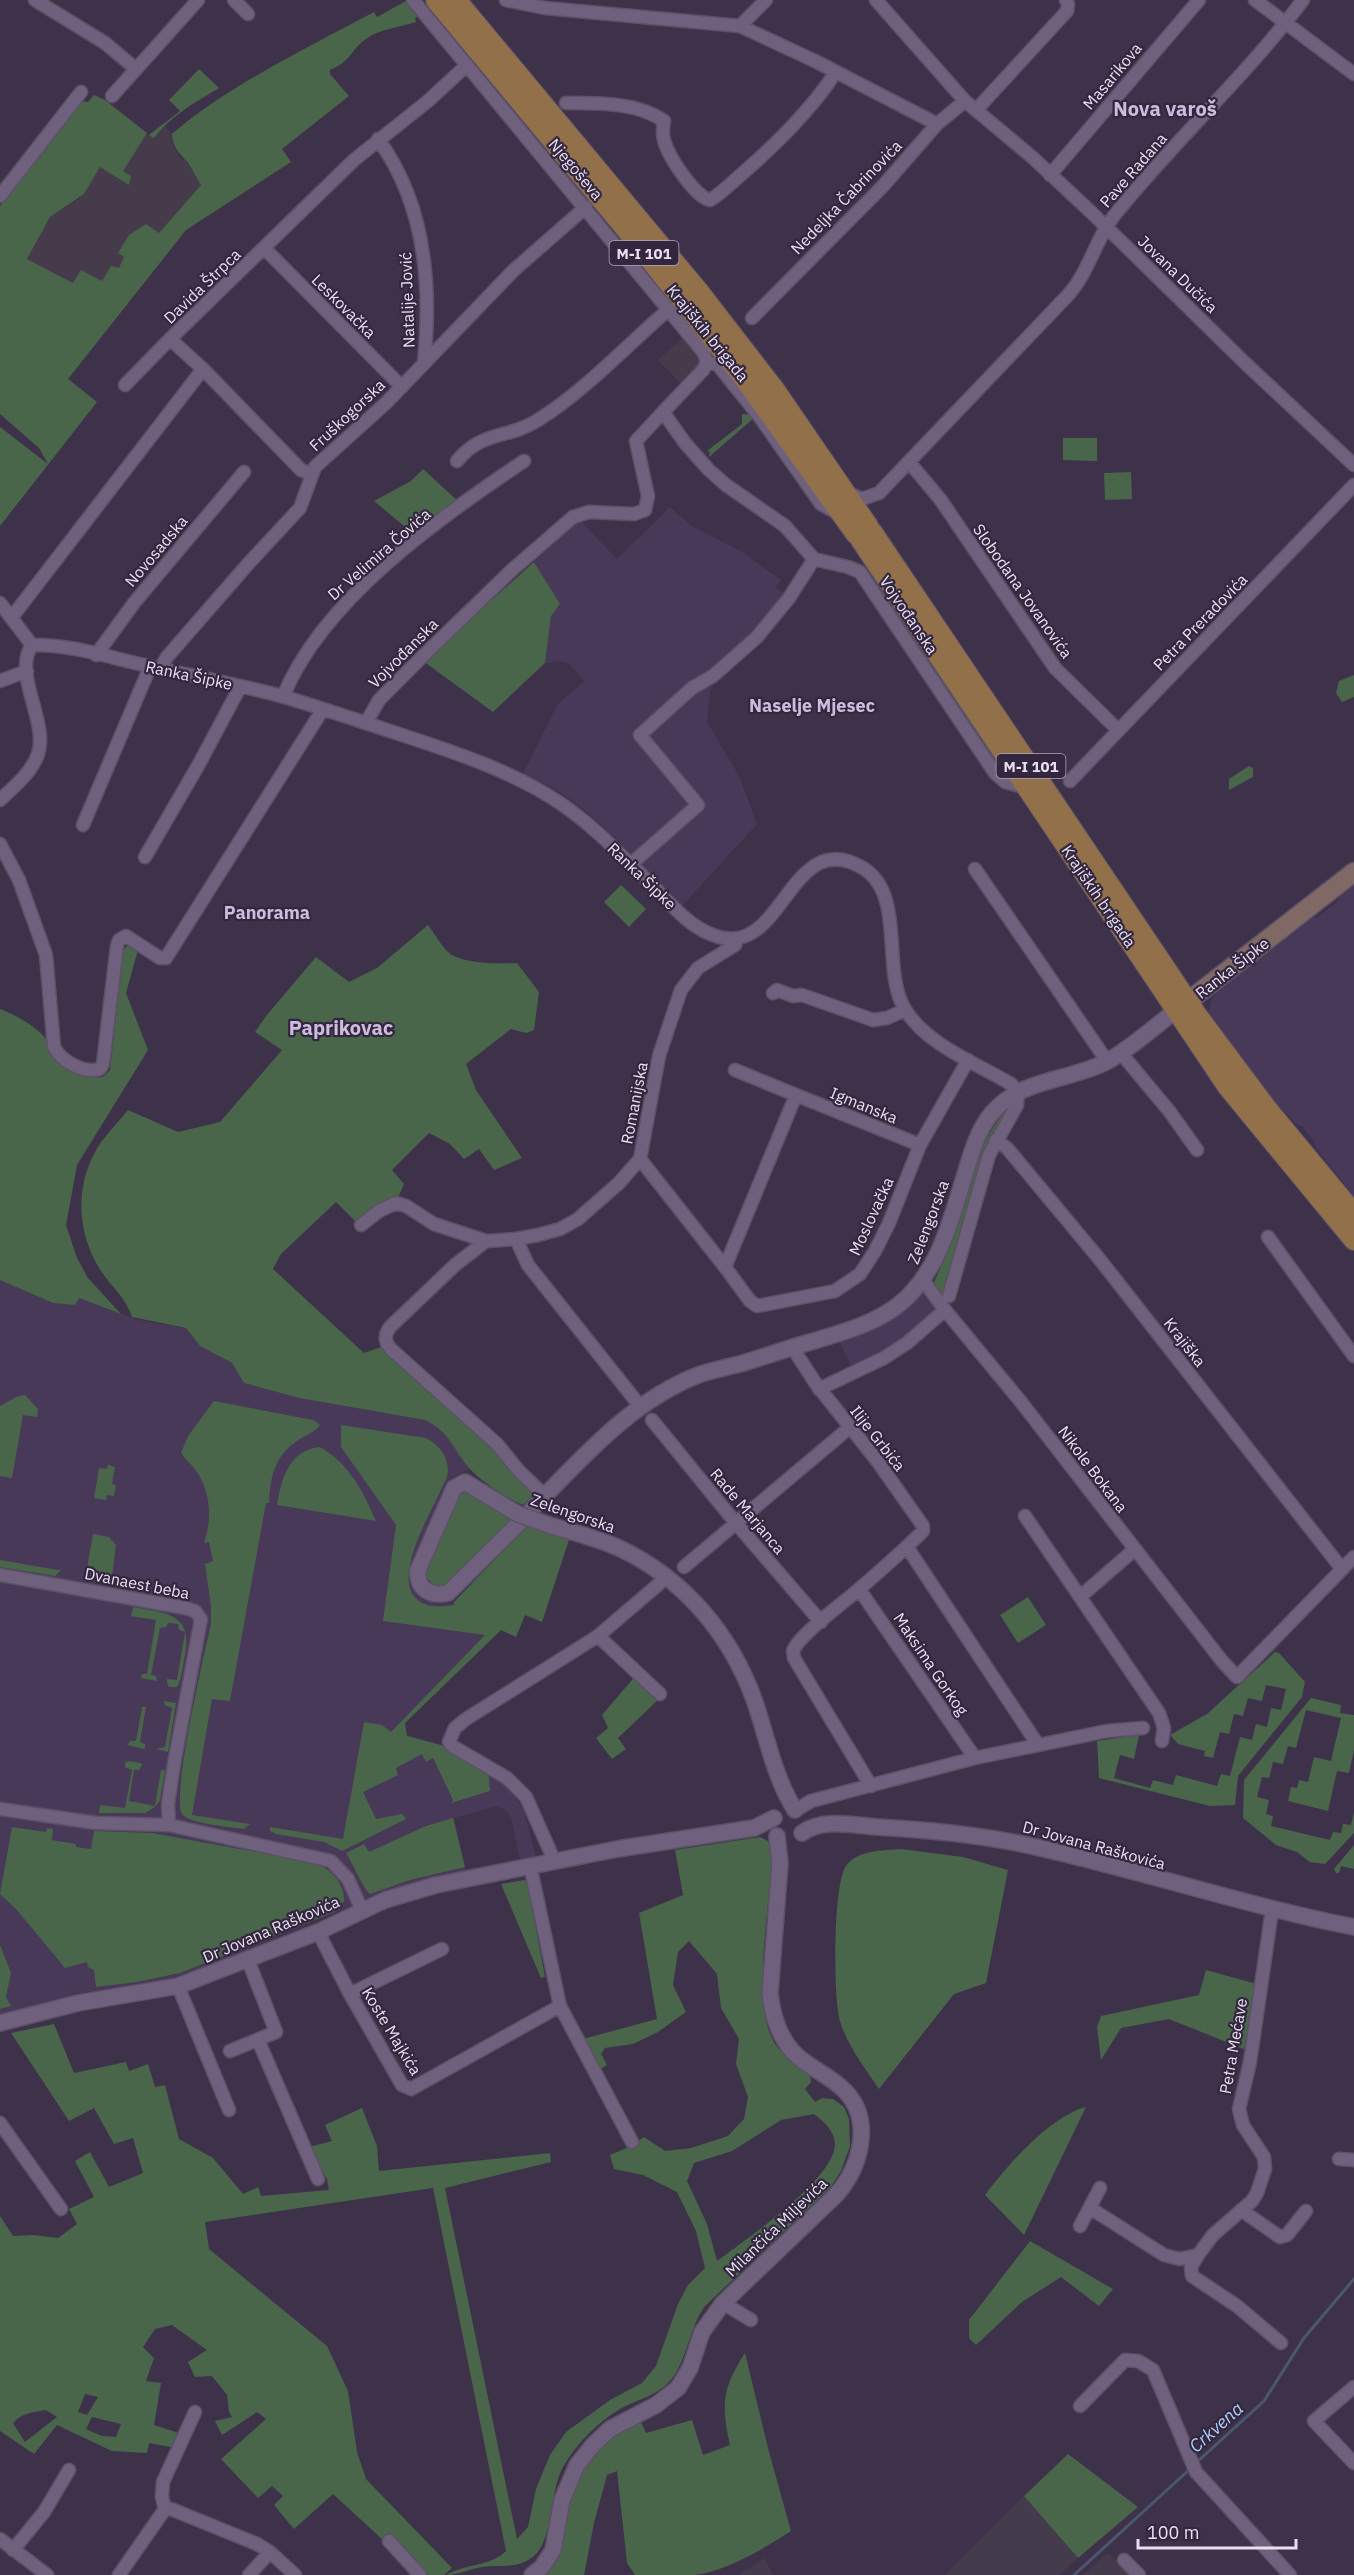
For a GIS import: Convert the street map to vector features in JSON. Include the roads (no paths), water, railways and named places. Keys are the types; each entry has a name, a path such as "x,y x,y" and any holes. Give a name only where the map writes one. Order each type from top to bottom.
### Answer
{"main road":[{"name":"Krajiških brigada","path":"436,0 622,224 760,399 842,514 865,532 1053,798 1237,1099 1354,1240"},
{"name":"Krajiških brigada","path":"456,0 699,292 774,390 847,492 865,532 1028,788 1182,1006 1354,1214"},
{"path":"660,273 669,297 716,356 712,363"},
{"name":"Ranka Šipke","path":"1182,1006 1354,872"}],"street":[{"path":"35,0 105,43 136,69"},
{"path":"112,96 198,0"},
{"path":"234,0 248,14"},
{"name":"Njegoševa","path":"413,0 586,207 712,363 759,416 822,504 831,511 842,514"},
{"path":"506,0 527,6 590,6 740,26 937,124"},
{"path":"740,26 766,0"},
{"name":"Jovana Dučića","path":"876,0 965,100 1107,227 1244,362 1354,465"},
{"path":"977,109 1067,11 1066,0"},
{"name":"Masarikova","path":"1050,175 1199,0"},
{"path":"1255,0 1354,74"},
{"name":"Pave Radana","path":"1107,227 1121,207 1286,23 1303,0"},
{"name":"Davida Štrpca","path":"311,474 301,470 203,369 170,339 320,192 378,139 428,101 467,64"},
{"path":"566,103 615,105 657,116 664,121 663,137 676,165 703,197 710,200 789,130 819,97 836,72"},
{"path":"0,196 81,92"},
{"name":"Nedeljka Čabrinovića","path":"752,318 882,186 937,124 965,100"},
{"name":"Natalije Jović","path":"378,139 395,163 404,183 424,254 427,300 424,362"},
{"name":"Fruškogorska","path":"82,825 155,668 300,508 315,467 402,387 514,270 586,207"},
{"path":"865,532 870,508 879,493 1082,279 1107,227"},
{"name":"Leskovačka","path":"264,248 402,387"},
{"name":"Krajiških brigada","path":"457,461 474,444 529,426 545,416 569,398 669,309"},
{"path":"125,385 170,339"},
{"name":"Vojvođanska","path":"366,723 379,700 423,656 513,570 573,518 589,512 634,514 645,510 648,496 636,441 712,363"},
{"path":"12,617 203,369"},
{"path":"631,864 698,805 640,735 692,688 712,676 757,637 781,609 814,559 785,526 726,485 709,470 685,443 663,412"},
{"name":"Dr Velimira Čovića","path":"283,697 299,662 343,605 415,541 458,507 524,461"},
{"name":"Slobodana Jovanovića","path":"909,462 940,499 1044,653 1063,676 1118,730"},
{"name":"Novosadska","path":"96,655 134,603 244,472"},
{"name":"Petra Preradovića","path":"1070,782 1354,485"},
{"path":"847,492 861,499 879,493"},
{"name":"Vojvođanska","path":"814,559 853,568 860,572 995,773 1005,782 1028,788"},
{"path":"0,603 32,645 27,657 27,671 39,731 39,749 34,762 0,800"},
{"name":"Ranka Šipke","path":"32,645 96,655 283,697 471,759 526,783 592,827 697,927 714,936 738,938"},
{"path":"0,681 27,671"},
{"path":"145,857 240,687"},
{"path":"0,844 19,880 46,955 54,1047 62,1058 75,1065 90,1071 100,1069 103,1064 119,940 126,936 160,958 166,958 324,709"},
{"path":"738,938 763,925 805,871 816,863 836,860 858,866 869,873 877,883 887,906 894,978 905,1010 928,1034 1011,1084 1018,1091 1017,1104 996,1140 982,1177 949,1296"},
{"path":"975,868 1113,1057 1170,1112 1197,1150"},
{"name":"Romanijska","path":"361,1225 379,1211 396,1203 434,1224 486,1241 545,1234 567,1226 619,1183 639,1159 659,1056 681,990 698,968 735,945 738,938"},
{"path":"773,993 777,990 792,996 802,995 873,1020 887,1018 905,1010"},
{"name":"Ranka Šipke","path":"1018,1091 1072,1075 1113,1057 1182,1006"},
{"name":"Moslovačka","path":"724,1267 757,1306 835,1291 860,1274 875,1251 920,1145 968,1060"},
{"name":"Igmanska","path":"735,1070 920,1145"},
{"name":"Zelengorska","path":"532,1509 640,1406 665,1390 703,1374 855,1328 882,1316 900,1304 923,1280 941,1245 979,1134 993,1113 1018,1091"},
{"path":"639,1159 724,1267 796,1095"},
{"name":"Krajiška","path":"996,1140 1007,1148 1101,1261 1342,1569"},
{"path":"1268,1237 1354,1356"},
{"path":"516,1239 528,1265 640,1406"},
{"path":"486,1241 455,1265 390,1327 386,1341 392,1350 497,1444 519,1472 545,1496"},
{"name":"Nikole Bokana","path":"923,1280 945,1310 1022,1402 1134,1550 1237,1677 1342,1569"},
{"path":"819,1389 884,1358 914,1338 945,1310"},
{"name":"Ilije Grbića","path":"792,1347 819,1389 878,1462 923,1526 923,1530 907,1547 800,1641 793,1651 794,1658 871,1786"},
{"name":"Rade Marjanca","path":"652,1420 821,1622"},
{"path":"684,1567 849,1428"},
{"name":"Zelengorska","path":"520,1522 448,1593 437,1595 427,1591 418,1581 418,1570 454,1488 465,1482 518,1514 619,1548 667,1577 685,1592 705,1614 738,1662 754,1700 788,1820"},
{"path":"1025,1516 1159,1713 1164,1728 1162,1741"},
{"path":"907,1547 1038,1744"},
{"path":"1081,1596 1134,1550"},
{"path":"1342,1569 1354,1557"},
{"name":"Dvanaest beba","path":"0,1575 185,1608 195,1611 201,1619 174,1764 168,1804 169,1825"},
{"path":"554,1860 526,1797 507,1778 455,1748 449,1742 455,1728 465,1719 598,1636 667,1577"},
{"name":"Maksima Gorkog","path":"859,1589 975,1758"},
{"path":"598,1636 660,1694"},
{"path":"788,1820 807,1802 975,1758 1107,1731 1143,1728"},
{"path":"0,1809 96,1823 169,1825 332,1861 348,1879 362,1910"},
{"name":"Dr Jovana Raškovića","path":"0,2024 78,2004 178,1986 318,1932 385,1900 436,1885 554,1860 754,1828 788,1820 821,1825 949,1831 1039,1847 1272,1910 1354,1927"},
{"name":"Milančića Miljevića","path":"532,2575 542,2567 553,2550 562,2500 577,2465 593,2445 610,2430 663,2401 678,2388 690,2368 702,2332 723,2303 840,2191 855,2168 860,2153 860,2124 854,2105 844,2090 801,2060 788,2046 775,2018 770,1993 780,1863 788,1820"},
{"path":"530,1865 560,2006 632,2142"},
{"name":"Petra Mećave","path":"1198,2255 1218,2230 1257,2193 1265,2169 1264,2157 1243,2125 1239,2109 1250,2062 1272,1910"},
{"name":"Koste Majkića","path":"318,1932 402,2085 409,2089 560,2006"},
{"path":"350,1994 442,1949"},
{"path":"230,2051 276,2032 248,1960"},
{"path":"178,1986 229,2110"},
{"path":"258,2040 318,2179"},
{"path":"0,2123 62,2209"},
{"path":"1339,2159 1354,2160"},
{"path":"1080,2226 1100,2187"},
{"path":"1090,2208 1168,2258 1180,2259 1198,2255"},
{"path":"1241,2210 1280,2237 1287,2235 1306,2211"},
{"path":"1198,2255 1191,2267 1192,2276 1237,2306 1281,2343"},
{"path":"723,2303 751,2320"},
{"path":"1080,2406 1120,2363 1131,2360 1143,2363 1153,2370 1196,2472 1290,2575"},
{"path":"1354,2387 1314,2421 1354,2463"},
{"path":"119,2575 165,2509 162,2497 163,2482 195,2412"},
{"path":"13,2550 44,2512 69,2470"},
{"path":"165,2509 176,2510 231,2532 270,2552 295,2575"},
{"path":"0,2539 47,2575"},
{"path":"389,2541 420,2575"},
{"path":"249,2575 270,2552"},
{"path":"1124,2560 1139,2575"}],"waterway":[{"name":"Crkvena","path":"1197,2462 1264,2401 1304,2338 1354,2279"},
{"name":"Crkvena","path":"1074,2575 1190,2469"}],"district":[{"name":"Nova varoš","path":"1165,108"},
{"name":"Naselje Mjesec","path":"812,705"},
{"name":"Panorama","path":"267,912"},
{"name":"Paprikovac","path":"341,1027"}]}
